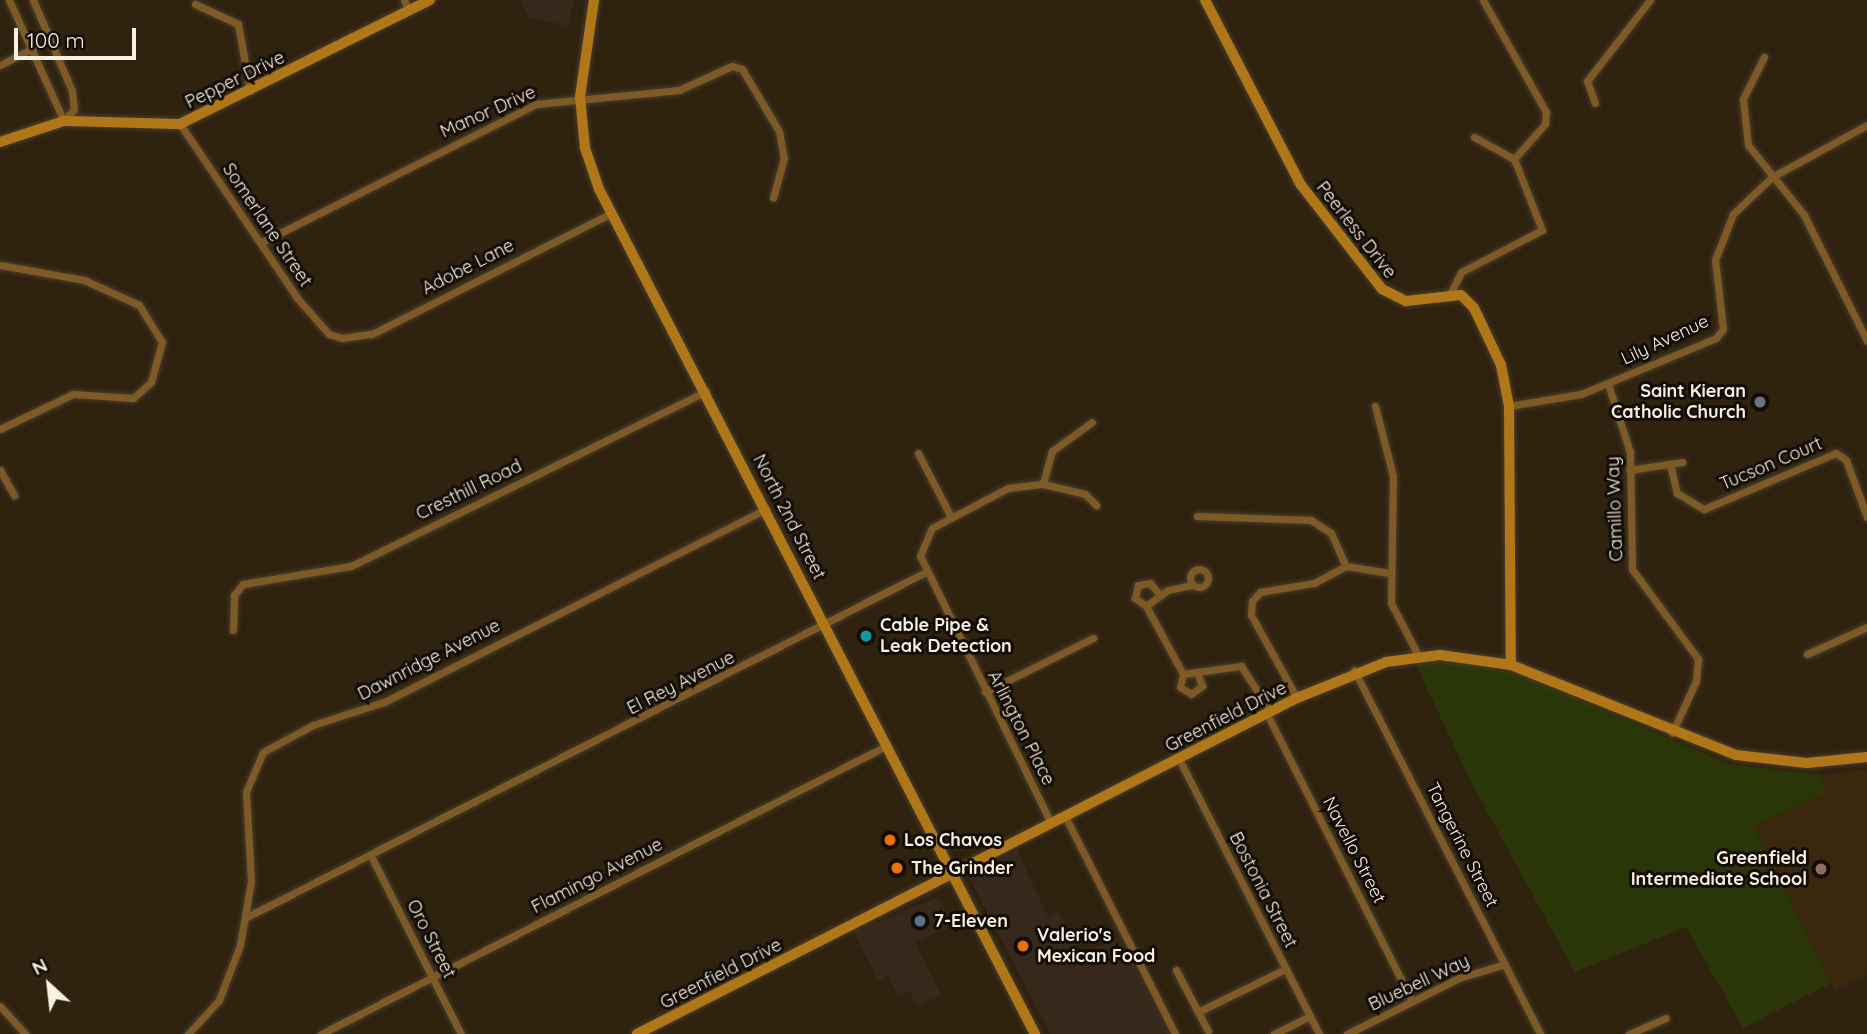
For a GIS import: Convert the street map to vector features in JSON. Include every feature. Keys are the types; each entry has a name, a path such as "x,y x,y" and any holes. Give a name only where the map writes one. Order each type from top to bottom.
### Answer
{"main road":[{"name":"Pepper Drive","path":"0,142 64,121 180,124 250,92 407,5 430,0"},
{"name":"North 2nd Street","path":"594,0 580,97 588,156 612,212 707,390 1035,1034"},
{"name":"Peerless Drive","path":"1205,0 1301,185 1382,289 1406,302 1451,292"},
{"path":"1451,292 1474,308 1501,365 1508,406 1511,665"},
{"name":"Greenfield Drive","path":"637,1034 952,871 1179,760 1354,670 1419,657 1511,665 1672,734 1767,761 1867,757"}],"street":[{"path":"9,0 64,121 74,109 72,91 33,0"},
{"path":"1483,0 1546,112 1545,124 1514,159"},
{"path":"1595,103 1587,81 1650,0"},
{"path":"195,4 238,24 250,92"},
{"path":"0,65 33,48"},
{"path":"1764,57 1747,86 1742,120 1748,145 1804,215 1867,341"},
{"name":"Manor Drive","path":"262,242 513,113 580,97 679,90 732,66 742,69 779,131 784,158 773,198"},
{"name":"Somerlane Street","path":"180,124 298,299 336,336"},
{"name":"Lily Avenue","path":"1508,406 1608,384 1723,329 1714,269 1719,244 1739,206 1772,177 1867,125"},
{"path":"1451,292 1451,281 1461,272 1542,230 1514,159 1474,136"},
{"name":"Adobe Lane","path":"336,336 372,334 612,212"},
{"path":"0,265 84,280 139,305 162,342 151,382 133,398 73,394 0,429"},
{"name":"Camillo Way","path":"1608,384 1626,431 1632,569 1698,659 1696,681 1672,734"},
{"name":"Cresthill Road","path":"233,630 238,589 251,582 351,566 707,390"},
{"path":"1375,406 1393,476 1389,573 1394,615 1419,657"},
{"path":"1043,484 1052,451 1092,422"},
{"path":"918,453 951,517"},
{"name":"Tucson Court","path":"1671,468 1677,493 1704,509 1836,453 1846,460 1867,517"},
{"path":"1629,470 1671,468 1682,462"},
{"path":"0,470 14,495"},
{"path":"924,573 920,555 927,533 951,517 1009,488 1043,484 1085,494 1096,505"},
{"name":"Dawnridge Avenue","path":"188,1034 219,1000 245,918 251,881 246,792 259,757 276,742 384,702 767,509"},
{"path":"1197,516 1311,520 1331,533 1346,566"},
{"path":"1297,698 1251,615 1252,601 1260,592 1314,583 1346,566 1389,573"},
{"name":"El Rey Avenue","path":"245,918 372,858 827,626 924,573"},
{"name":"Arlington Place","path":"924,573 1051,823"},
{"path":"1160,595 1150,583 1138,585 1135,598 1146,606 1183,674 1180,687 1194,693 1203,683 1197,672 1183,674"},
{"path":"1146,606 1160,595 1192,585"},
{"path":"1807,654 1867,627"},
{"path":"985,692 1093,638"},
{"name":"Navello Street","path":"1197,672 1248,669 1412,1001"},
{"name":"Tangerine Street","path":"1354,670 1541,1034"},
{"name":"Flamingo Avenue","path":"321,1034 888,745"},
{"name":"Bostonia Street","path":"1179,760 1319,1034"},
{"path":"1065,816 1175,1034"},
{"name":"Oro Street","path":"372,858 461,1034"},
{"name":"Bluebell Way","path":"1347,1034 1412,1001 1505,964"},
{"path":"1198,1012 1285,969"},
{"path":"1176,970 1208,1031"},
{"path":"0,1006 25,1034"},
{"path":"1274,1034 1310,1016"},
{"path":"1629,1034 1666,1018"}],"shaded area":[{"path":"520,0 574,0 568,26 529,17"},
{"name":"Greenfield Intermediate School","path":"1867,769 1867,975 1835,991 1754,825 1824,793 1822,775"},
{"path":"1017,850 1048,917 1058,912 1081,955 1119,937 1169,1034 1050,1034 969,877"},
{"path":"938,897 952,924 915,943 941,995 917,1007 909,990 898,995 888,976 879,981 853,932"}],"green space":[{"path":"1437,660 1519,674 1729,764 1822,775 1824,793 1754,826 1831,983 1743,1028 1686,927 1575,972 1472,784 1414,661"}],"place":[{"name":"Saint Kieran Catholic Church","path":"1760,402"},
{"name":"Cable Pipe & Leak Detection","path":"866,636"},
{"name":"Los Chavos","path":"890,840"},
{"name":"The Grinder","path":"897,868"},
{"name":"Greenfield Intermediate School","path":"1821,869"},
{"name":"7-Eleven","path":"920,921"},
{"name":"Valerio's Mexican Food","path":"1023,946"}]}
